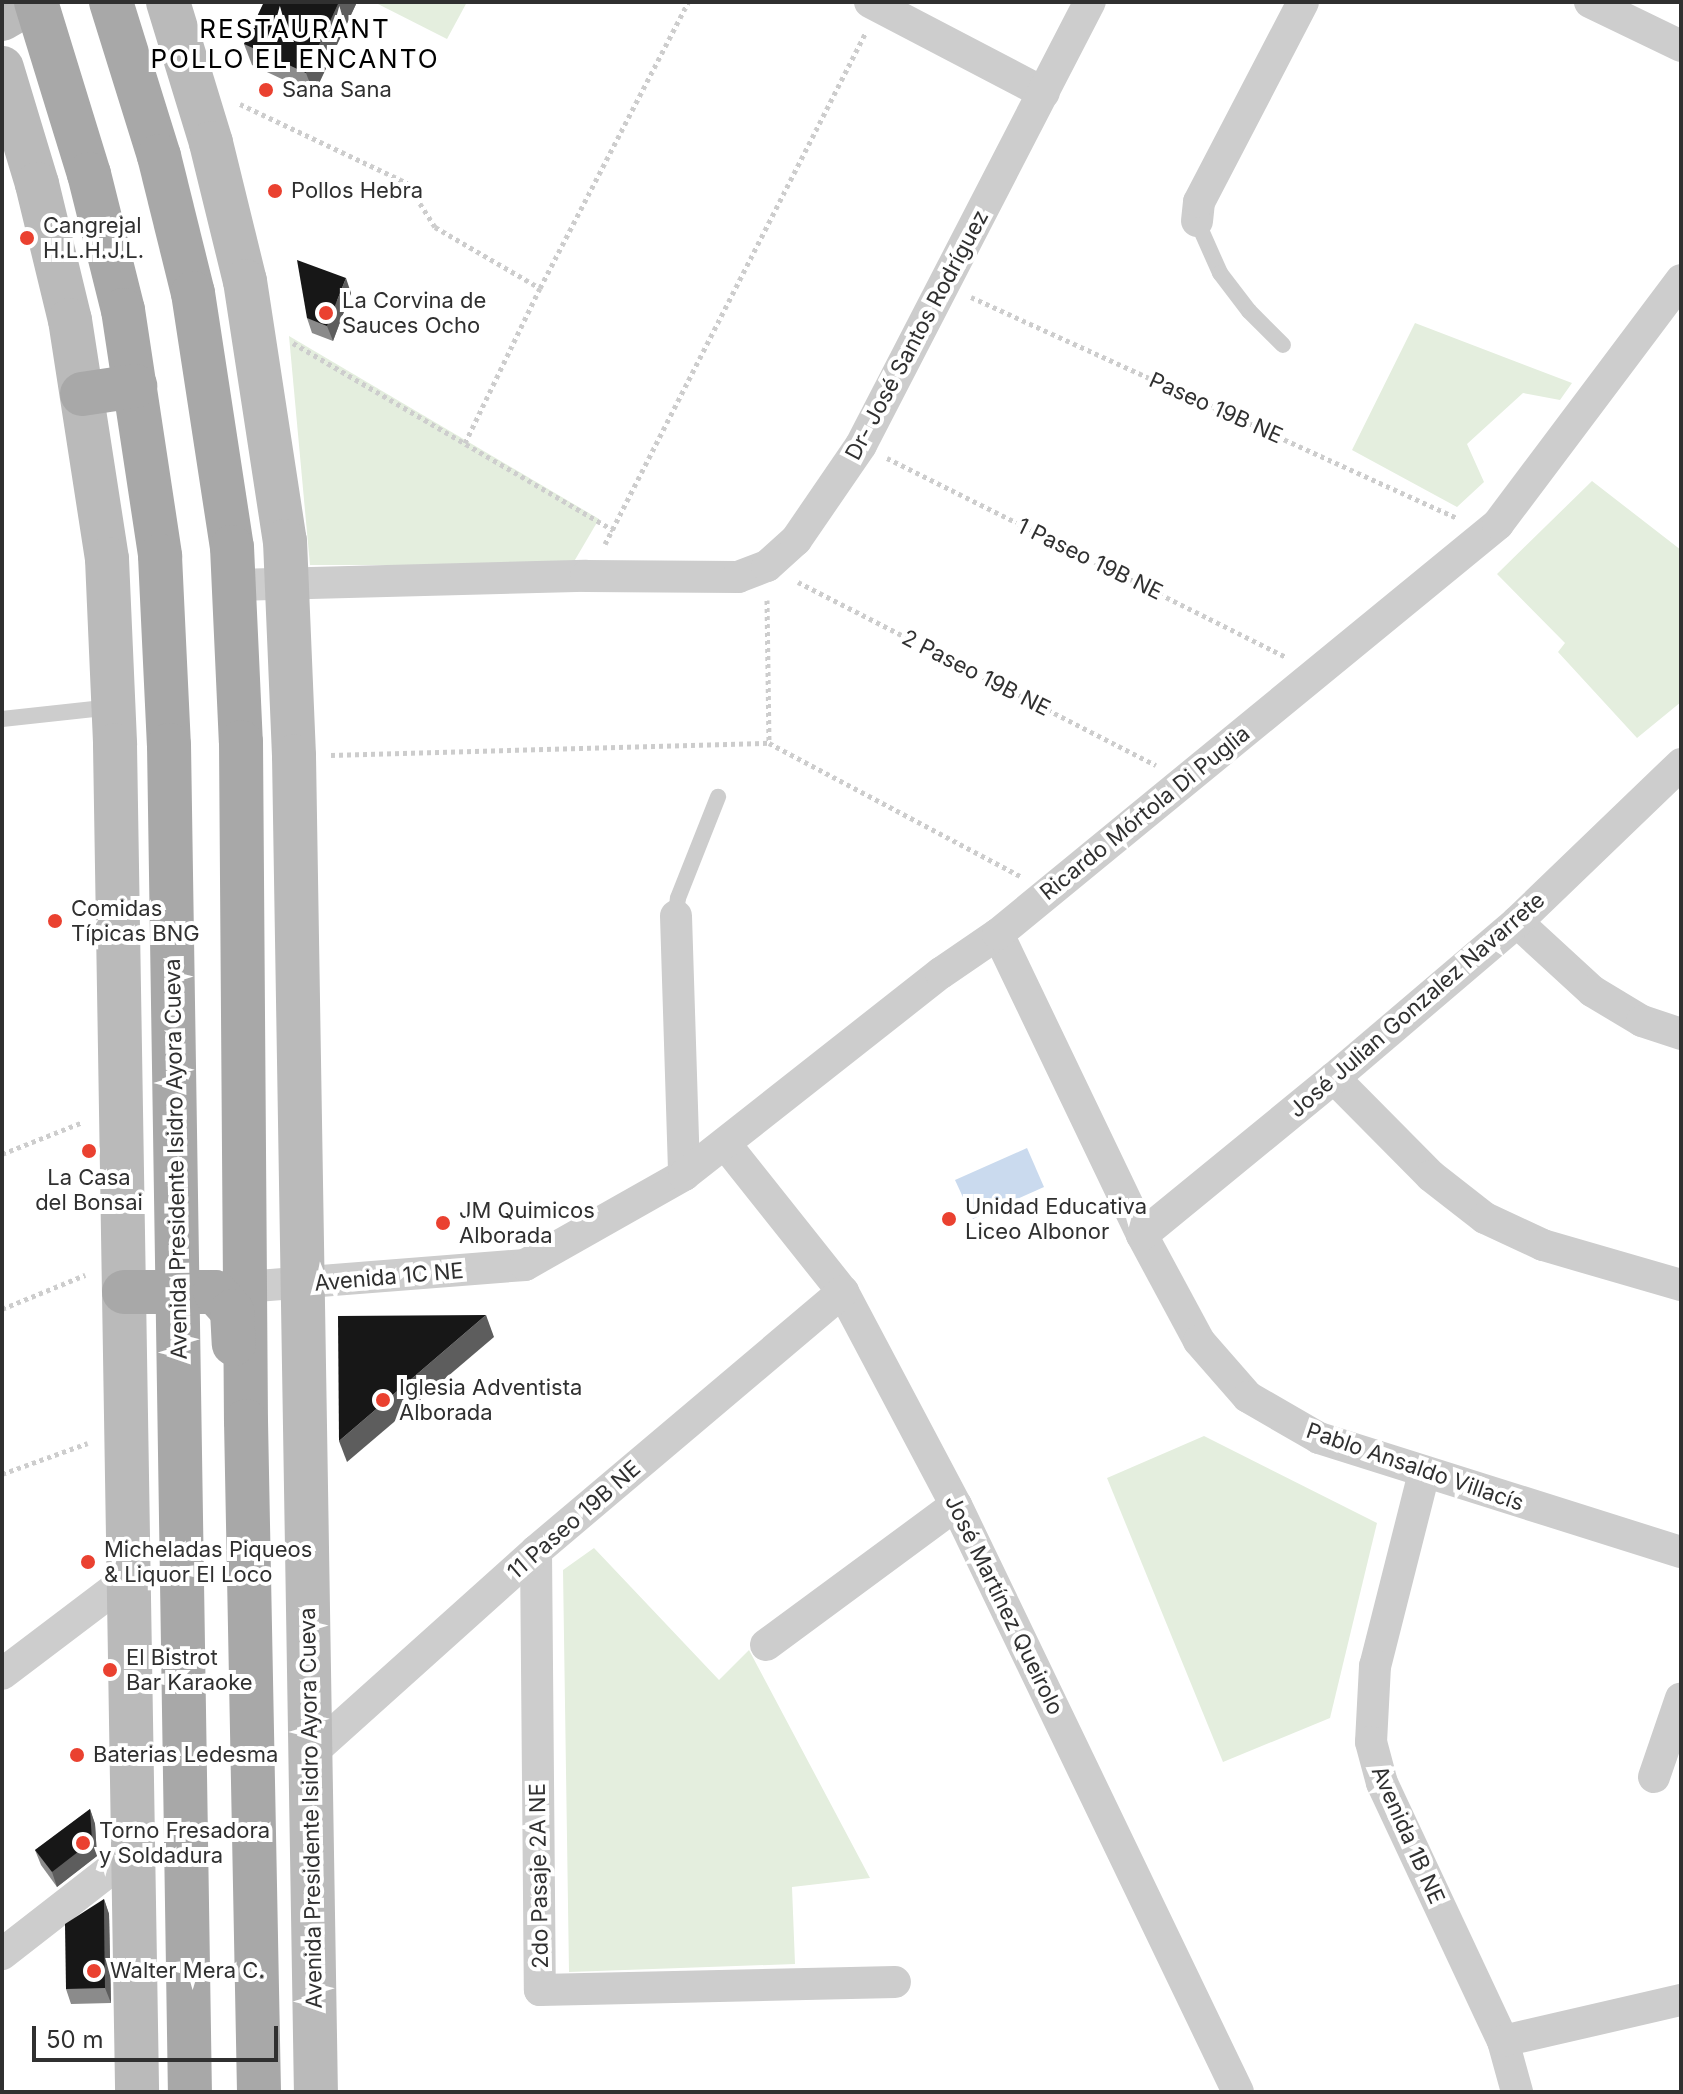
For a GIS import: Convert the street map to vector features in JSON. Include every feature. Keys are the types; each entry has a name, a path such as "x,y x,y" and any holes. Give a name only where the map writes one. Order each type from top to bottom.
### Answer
{"main road":[{"path":"2,19 34,2"},
{"name":"Avenida Presidente Isidro Ayora Cueva","path":"34,2 89,174 123,310 162,587 170,761 190,2092"},
{"path":"111,2 159,156 193,293 232,547 241,742 246,1421 259,2092"},
{"name":"Avenida Presidente Isidro Ayora Cueva","path":"168,2 234,235 251,318 285,541 294,756 316,2092"},
{"path":"2,68 37,184 70,320 107,559 114,707 137,2092"},
{"path":"82,394 135,386"},
{"path":"124,1276 178,1289 215,1292 232,1311 237,1398 246,1421"}],"street":[{"name":"Dr- José Santos Rodríguez","path":"233,585 586,576 738,577 767,566 796,540 861,445 1090,2"},
{"path":"1197,221 1199,202 1303,2"},
{"path":"1590,2 1681,46"},
{"path":"874,4 1044,93"},
{"name":"Ricardo Mórtola Di Puglia","path":"532,1263 684,1175 726,1145 941,973 998,934 1498,524 1681,280"},
{"name":"José Julian Gonzalez Navarrete","path":"1142,1235 1334,1078 1517,922 1681,764"},
{"path":"676,916 684,1175"},
{"path":"1517,922 1592,991 1642,1021 1681,1034"},
{"name":"Pablo Ansaldo Villacís","path":"998,934 1142,1235 1199,1341 1248,1397 1319,1438 1681,1552"},
{"path":"1334,1078 1431,1176 1485,1218 1543,1245 1681,1285"},
{"name":"José Martínez Queirolo","path":"726,1145 843,1292 956,1505 1238,2092"},
{"name":"Avenida 1C NE","path":"245,1287 303,1285 532,1263"},
{"name":"11 Paseo 19B NE","path":"310,1754 536,1551 843,1292"},
{"name":"Avenida 1B NE","path":"1424,1473 1375,1666 1371,1742 1382,1783 1503,2041 1517,2092"},
{"path":"766,1645 956,1505"},
{"name":"2do Pasaje 2A NE","path":"536,1551 540,1990 895,1982"},
{"path":"2,1674 129,1578"},
{"path":"1654,1777 1681,1698"},
{"path":"2,1954 133,1852"},
{"path":"1503,2041 1681,2000"}],"lane":[{"path":"1197,221 1220,273 1249,311 1283,345"},
{"path":"2,719 114,707"},
{"path":"676,916 678,898 718,797"}],"path":[{"path":"465,443 540,288 688,2"},
{"path":"586,576 613,530 874,4"},
{"path":"192,81 407,183 435,227 540,288"},
{"name":"Paseo 19B NE","path":"944,285 1488,532"},
{"path":"251,318 613,530"},
{"name":"1 Paseo 19B NE","path":"861,445 1318,673"},
{"path":"767,566 769,743"},
{"name":"2 Paseo 19B NE","path":"767,566 1185,780"},
{"path":"294,756 769,743 1050,891"},
{"path":"2,1154 121,1107"},
{"path":"2,1309 124,1276"},
{"path":"2,1474 126,1429"}],"green space":[{"path":"374,2 467,2 447,39"},
{"path":"1415,323 1572,383 1560,400 1523,393 1467,444 1484,482 1457,507 1352,450"},
{"path":"289,336 599,519 572,565 310,565"},
{"path":"1592,481 1681,550 1681,702 1637,738 1558,652 1565,643 1497,574"},
{"path":"1204,1436 1377,1523 1330,1718 1223,1762 1107,1478"},
{"path":"594,1548 719,1680 749,1650 870,1878 792,1887 795,1964 569,1972 563,1570"}],"water":[{"path":"1027,1148 1044,1187 973,1219 955,1180"}],"building":[{"path":"264,2 339,2 306,73 244,44"},
{"name":"La Corvina de Sauces Ocho","path":"297,260 346,278 327,326 307,318"},
{"name":"Iglesia Adventista Alborada","path":"486,1315 339,1441 338,1316"},
{"path":"90,1809 92,1841 52,1872 35,1850"},
{"path":"104,1899 105,1988 66,1989 65,1924"}],"place":[{"name":"Sana Sana","path":"266,90"},
{"name":"Pollos Hebra","path":"275,191"},
{"name":"Cangrejal H.L.H.J.L.","path":"27,238"},
{"name":"La Corvina de Sauces Ocho","path":"326,313"},
{"name":"Comidas Típicas BNG","path":"55,921"},
{"name":"La Casa del Bonsai","path":"89,1151"},
{"name":"Unidad Educativa Liceo Albonor","path":"949,1219"},
{"name":"JM Quimicos Alborada","path":"443,1223"},
{"name":"Iglesia Adventista Alborada","path":"383,1400"},
{"name":"Micheladas Piqueos & Liquor El Loco","path":"88,1562"},
{"name":"El Bistrot Bar Karaoke","path":"110,1670"},
{"name":"Baterias Ledesma","path":"77,1755"},
{"name":"Torno Fresadora y Soldadura","path":"83,1843"},
{"name":"Walter Mera C.","path":"94,1971"}],"district":[{"name":"RESTAURANT POLLO EL ENCANTO","path":"295,44"}]}
